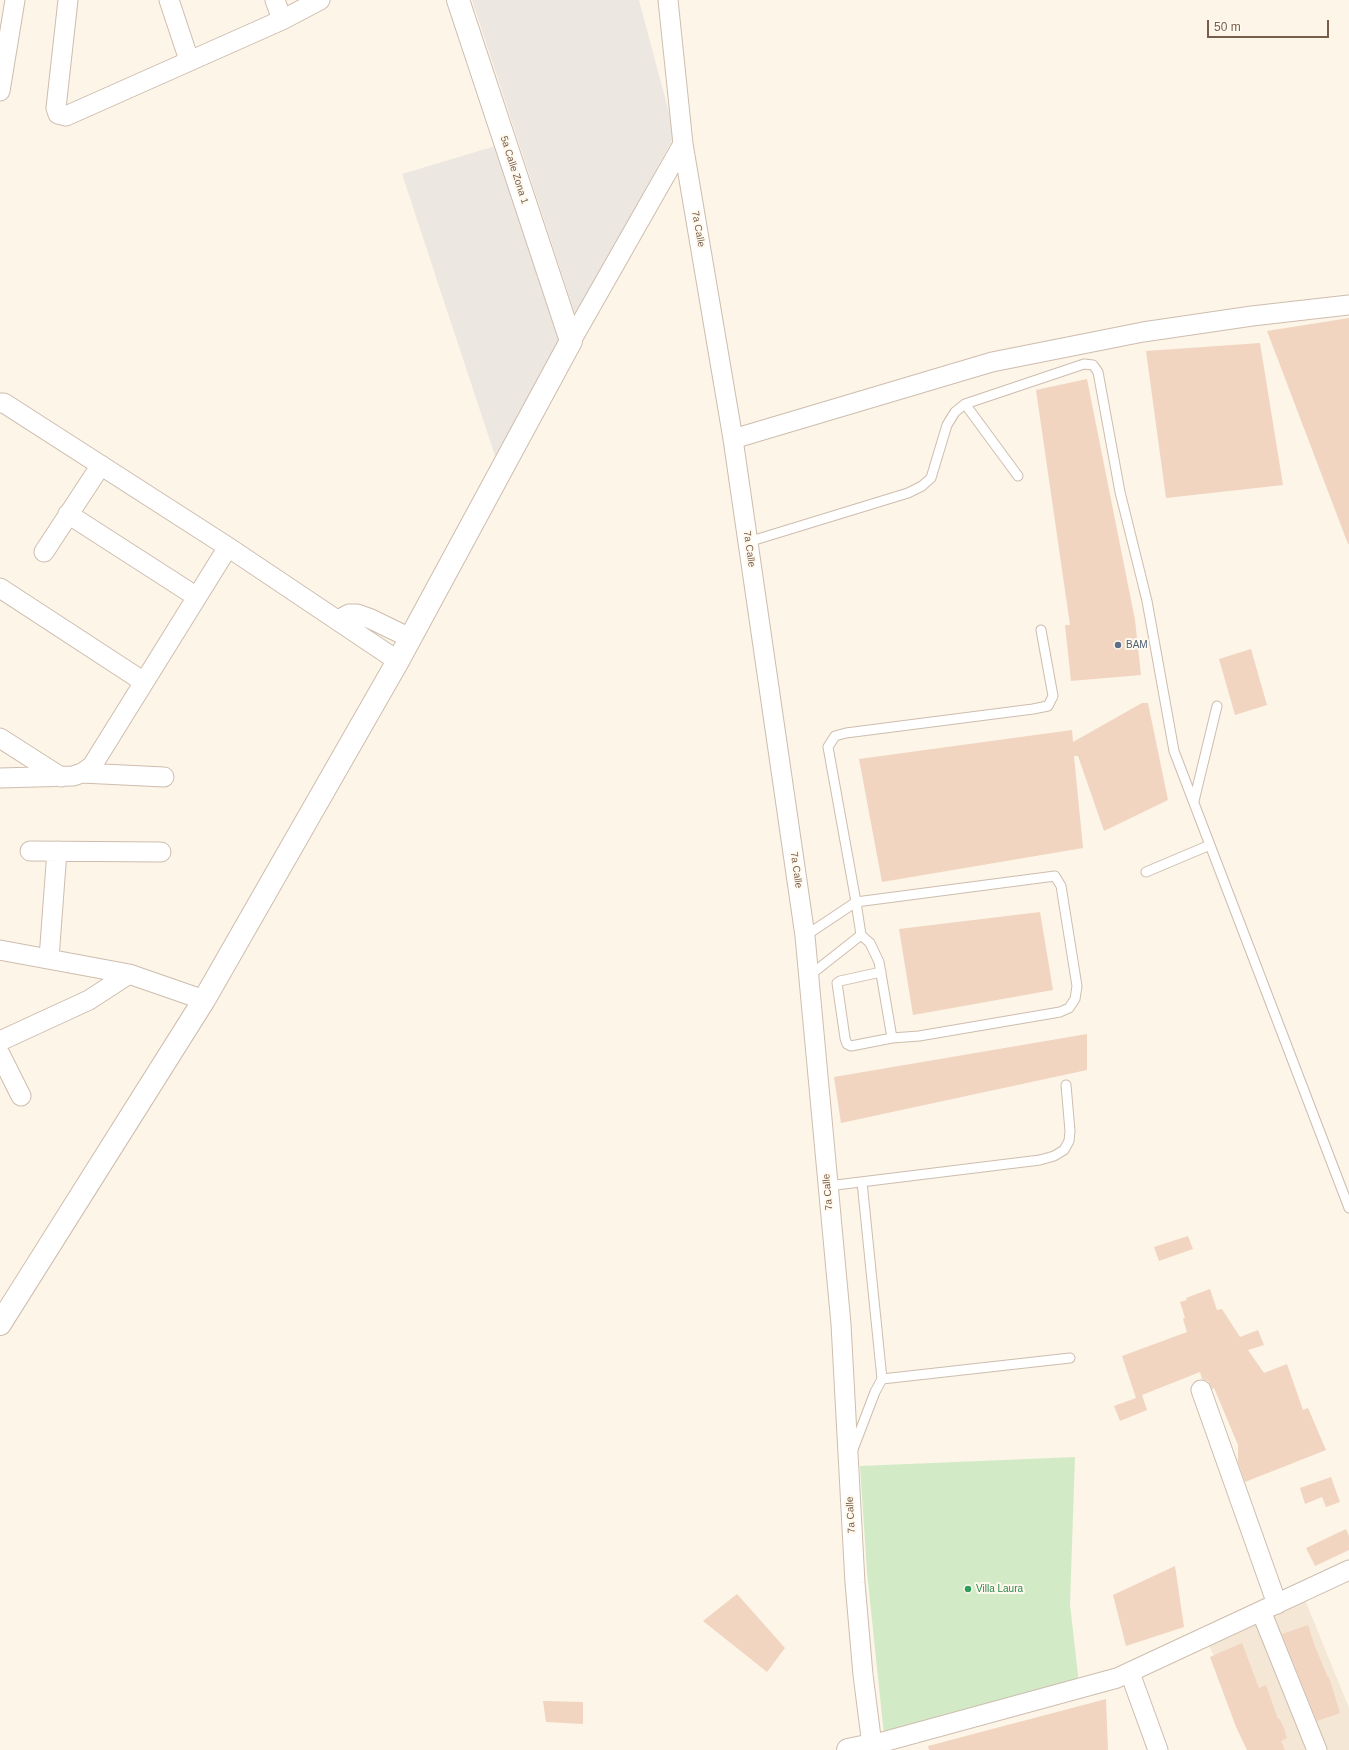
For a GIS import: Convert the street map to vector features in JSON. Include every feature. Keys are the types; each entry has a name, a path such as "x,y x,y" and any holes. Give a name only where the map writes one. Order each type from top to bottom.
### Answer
{"street":[{"path":"0,91 15,0"},
{"path":"68,0 56,108 58,114 66,116 189,60 282,20 320,0"},
{"path":"169,0 189,60"},
{"path":"275,0 282,20"},
{"name":"5a Calle Zona 1","path":"458,0 571,341"},
{"name":"7a Calle","path":"668,0 683,144 733,439 805,936 842,1324 848,1462 856,1590 863,1675 873,1748"},
{"path":"0,1324 204,1000 398,661 571,341 683,144"},
{"path":"733,439 992,362 1143,332 1252,316 1349,305"},
{"path":"0,403 4,404 101,465 228,547 398,661"},
{"path":"44,552 101,465"},
{"path":"68,514 197,597"},
{"path":"0,778 73,776 82,773 92,766 228,547"},
{"path":"0,588 144,682"},
{"path":"338,620 349,614 357,614 371,619 410,638"},
{"path":"0,738 61,776"},
{"path":"82,773 164,777"},
{"path":"30,851 161,852"},
{"path":"49,958 57,851"},
{"path":"0,950 129,974 204,1000"},
{"path":"0,1041 89,1000 129,974"},
{"path":"0,1054 21,1096"},
{"path":"1201,1390 1269,1607 1317,1750"},
{"path":"848,1750 873,1748 1117,1678 1349,1570"},
{"path":"1130,1673 1158,1750"}],"lane":[{"path":"748,542 908,493 922,486 931,478 947,426 955,412 965,404 1084,364 1093,365 1098,372 1120,492 1147,601 1174,751 1349,1208"},
{"path":"965,404 1018,476"},
{"path":"892,1038 879,962 870,944 861,935 828,747 835,736 846,733 1048,706 1053,696 1041,630"},
{"path":"1194,801 1217,706"},
{"path":"1146,872 1210,845"},
{"path":"805,936 856,902 1055,876 1061,886 1078,986 1075,999 1069,1008 1060,1012 1044,1015 919,1036 892,1038 851,1046 847,1044 845,1038 838,983 840,981 881,972"},
{"path":"809,976 861,935"},
{"path":"828,1186 1040,1160 1054,1156 1064,1150 1069,1141 1070,1131 1066,1085"},
{"path":"848,1462 875,1392 882,1379 862,1182"},
{"path":"882,1379 1070,1358"}],"shaded area":[{"path":"472,0 639,0 675,135 576,317"},
{"path":"502,144 565,340 499,468 402,174"},
{"path":"1303,1595 1349,1708 1349,1750 1251,1750 1208,1642"}],"green space":[{"name":"Villa Laura","path":"1075,1457 1070,1604 1079,1684 884,1735 867,1572 860,1466"}],"building":[{"path":"1349,318 1349,544 1348,544 1267,331"},
{"path":"1260,343 1283,485 1166,498 1146,351"},
{"path":"1087,379 1135,620 1141,675 1071,681 1065,625 1070,625 1036,390"},
{"path":"1251,649 1267,705 1235,715 1219,659"},
{"path":"1142,703 1148,703 1168,800 1104,831 1078,756 1074,756 1083,848 882,882 859,759 1072,730 1073,742"},
{"path":"1040,912 1053,990 913,1015 899,929"},
{"path":"1087,1034 1087,1070 841,1123 834,1077"},
{"path":"1188,1236 1193,1249 1159,1261 1154,1247"},
{"path":"1210,1289 1217,1310 1222,1309 1240,1337 1258,1330 1264,1345 1248,1350 1264,1373 1287,1364 1303,1410 1308,1408 1326,1450 1245,1482 1238,1462 1238,1445 1214,1388 1212,1389 1208,1381 1202,1379 1200,1372 1142,1395 1147,1410 1120,1421 1114,1406 1136,1398 1122,1356 1187,1332 1183,1319 1185,1318 1180,1302 1187,1300 1186,1298"},
{"path":"1331,1477 1340,1502 1326,1507 1322,1497 1305,1504 1300,1488"},
{"path":"1346,1529 1349,1536 1349,1550 1315,1566 1306,1548"},
{"path":"1175,1566 1184,1627 1126,1646 1113,1595"},
{"path":"737,1594 785,1648 767,1672 703,1621"},
{"path":"1308,1625 1314,1644 1328,1678 1329,1677 1340,1713 1317,1721 1282,1634"},
{"path":"1242,1643 1259,1688 1266,1685 1278,1719 1279,1718 1284,1728 1287,1738 1281,1741 1285,1750 1247,1750 1236,1727 1210,1657"},
{"path":"1106,1699 1108,1750 929,1750 928,1746"},
{"path":"543,1701 583,1702 583,1724 546,1722"}],"place":[{"name":"BAM","path":"1118,645"},
{"name":"Villa Laura","path":"968,1589"}]}
